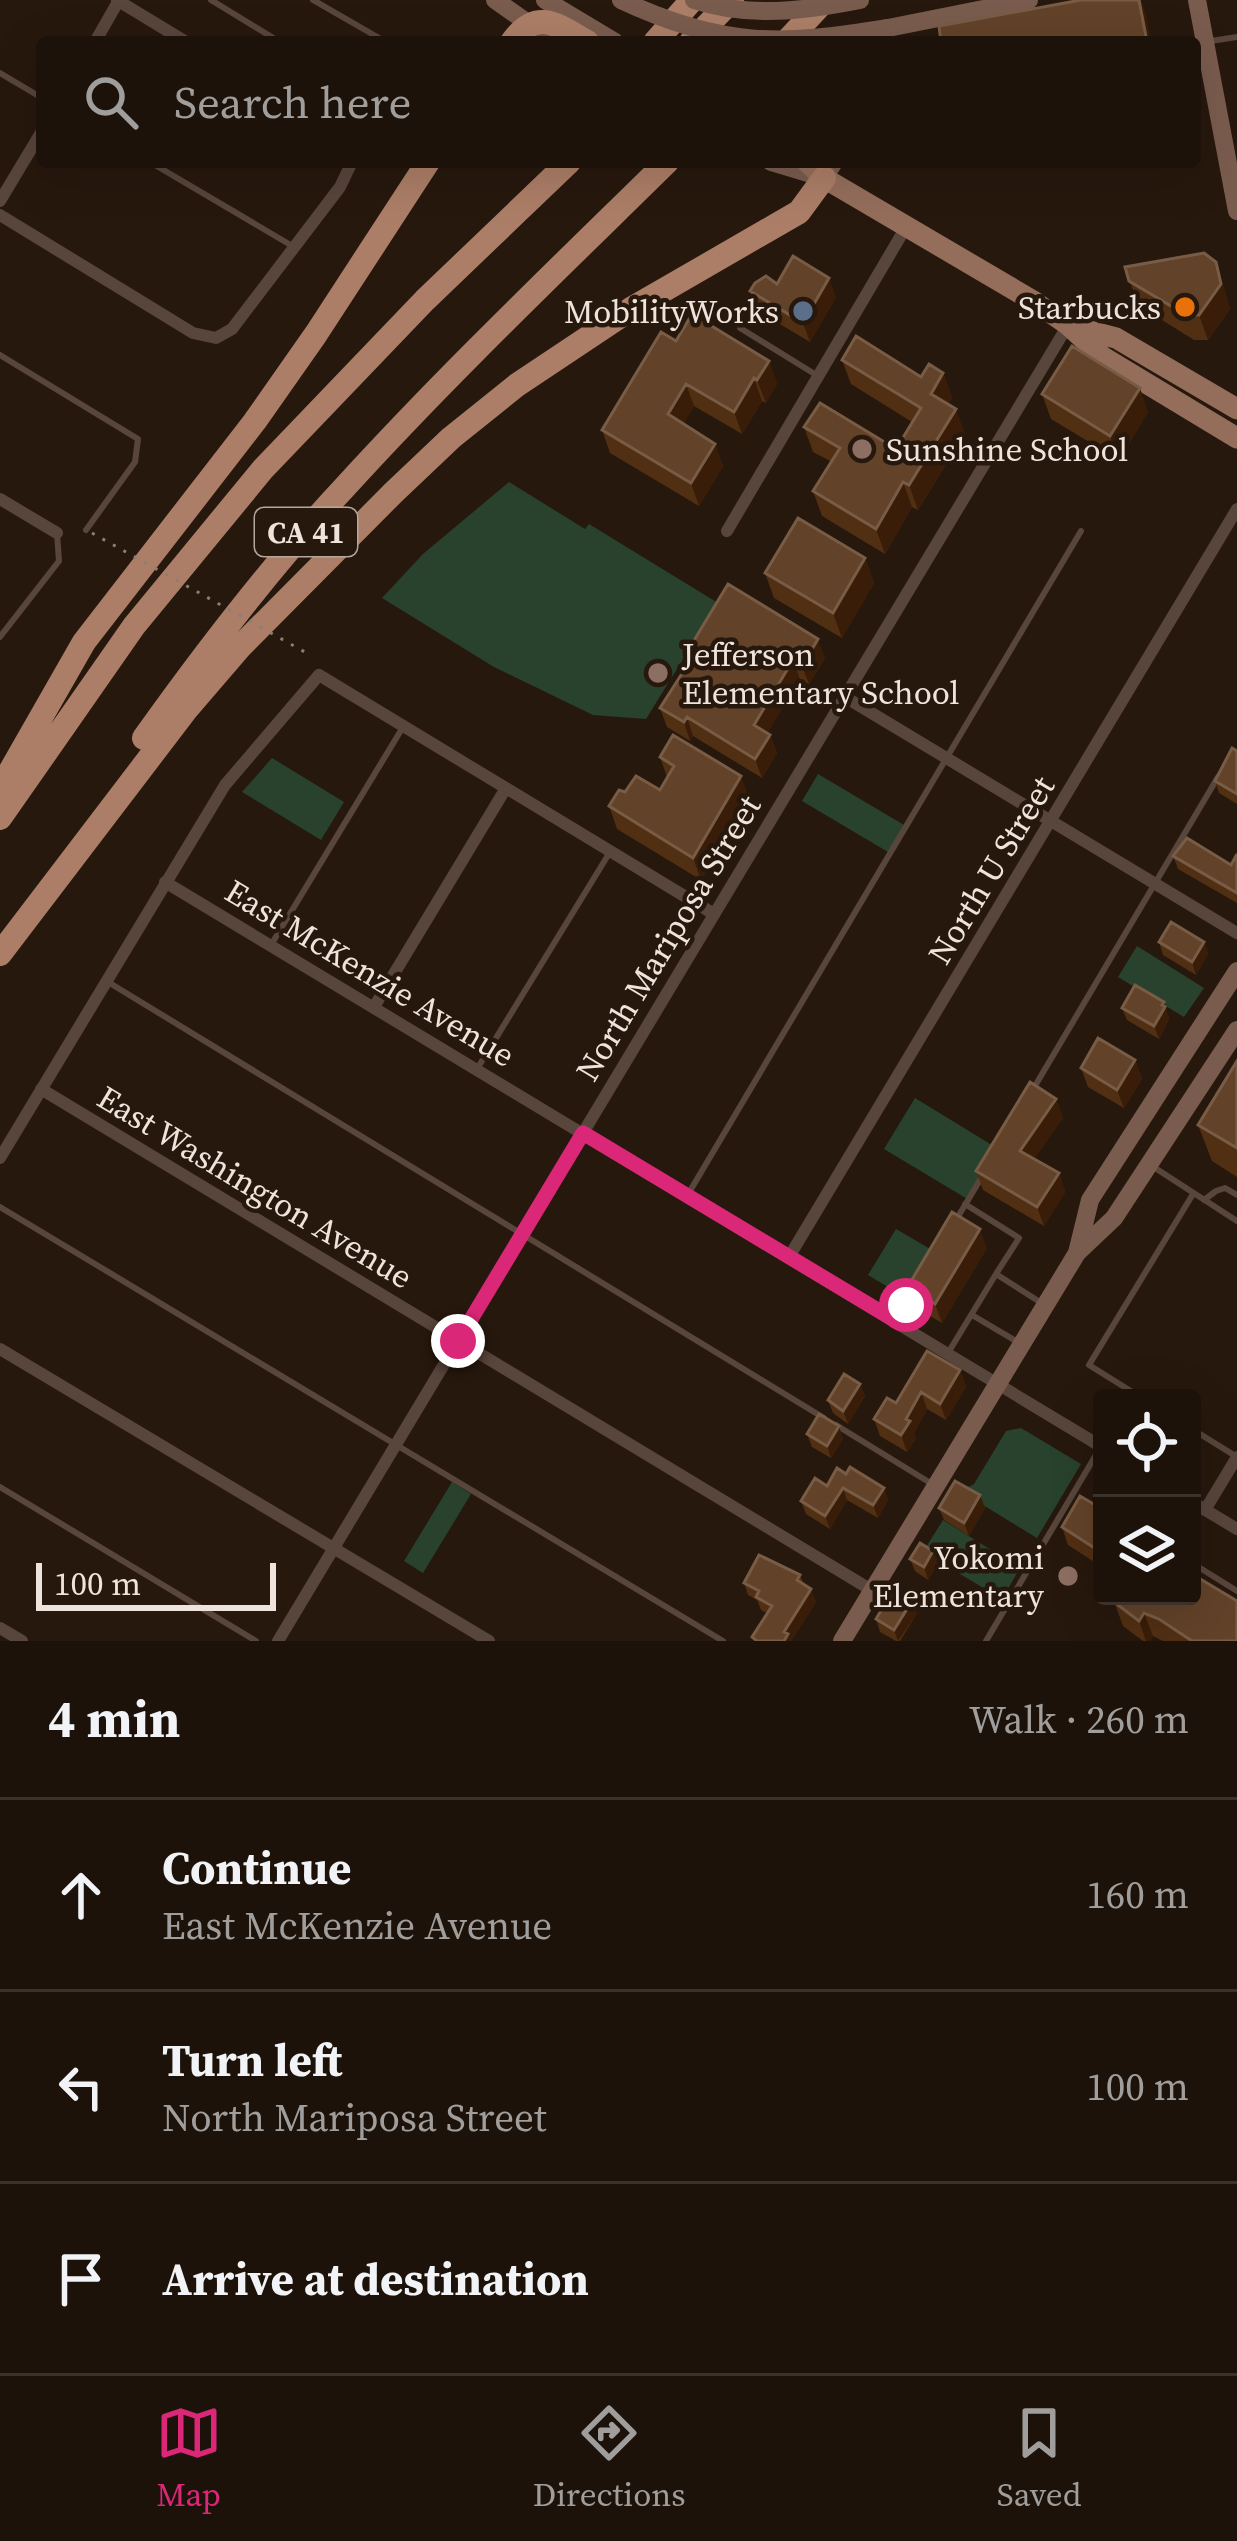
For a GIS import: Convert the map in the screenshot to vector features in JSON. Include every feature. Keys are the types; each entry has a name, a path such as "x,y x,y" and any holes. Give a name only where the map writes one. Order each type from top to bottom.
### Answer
{"highway":[{"path":"660,36 693,0"},
{"path":"697,36 732,0"},
{"path":"792,36 825,0"},
{"path":"520,34 550,22 585,36"},
{"path":"0,789 84,642 255,421 424,168"},
{"path":"424,299 543,168"},
{"name":"CA 41","path":"0,818 134,626 263,470 424,299 563,168"},
{"name":"CA 41","path":"0,951 148,731 266,577 474,352 661,168"},
{"path":"0,951 186,710 296,589 393,493 517,385 631,309 799,212 821,168"}],"main road":[{"path":"495,0 520,34"},
{"path":"545,0 587,36"},
{"path":"621,0 686,28 727,36"},
{"path":"693,0 779,11 860,0"},
{"path":"834,36 1029,0"},
{"path":"1197,0 1232,156 1237,211"},
{"path":"914,36 944,16"},
{"path":"823,168 906,226 1035,302 1103,358 1237,438"},
{"path":"1068,325 1116,338 1237,409"},
{"path":"1129,372 1178,387 1237,419"},
{"path":"1077,1253 1090,1200 1237,971"},
{"path":"842,1641 1077,1253 1114,1218 1237,1030"}],"street":[{"path":"98,36 118,0 176,36"},
{"path":"0,201 36,141"},
{"path":"0,215 193,333 217,338 232,329 350,169"},
{"path":"727,531 906,226"},
{"name":"North Mariposa Street","path":"278,1641 1068,325"},
{"path":"0,499 57,533"},
{"name":"North U Street","path":"789,1257 1237,509"},
{"path":"0,1158 225,784 319,675 714,914"},
{"path":"845,697 1237,933"},
{"path":"374,1007 506,788"},
{"name":"East McKenzie Avenue","path":"165,882 1093,1441"},
{"name":"East Washington Avenue","path":"41,1089 873,1591"},
{"path":"0,1349 489,1641"},
{"path":"1201,1502 1237,1457"},
{"path":"1201,1508 1237,1529"},
{"path":"0,1628 22,1641"}],"lane":[{"path":"211,0 270,36"},
{"path":"313,0 376,36"},
{"path":"1205,42 1237,37"},
{"path":"0,73 36,94"},
{"path":"160,168 293,247"},
{"path":"740,328 818,376"},
{"path":"0,356 138,440 135,462 89,532"},
{"path":"687,1196 1081,531"},
{"path":"0,637 59,561 57,533"},
{"path":"272,945 403,726"},
{"path":"1025,1103 1225,765"},
{"path":"477,1070 610,851"},
{"path":"106,981 935,1486"},
{"path":"1150,1163 1237,1220"},
{"path":"953,1224 989,1164"},
{"path":"1204,1200 1225,1188 1237,1195"},
{"path":"1128,1389 1089,1365 1193,1194"},
{"path":"948,1353 1019,1238 965,1204"},
{"path":"0,1207 723,1641"},
{"path":"996,1274 1046,1305"},
{"path":"896,1321 918,1285"},
{"path":"972,1316 1023,1345"},
{"path":"1201,1435 1237,1457"},
{"path":"986,1641 1093,1460"},
{"path":"0,1487 256,1641"},
{"path":"1201,1568 1234,1586"}],"path":[{"path":"89,532 312,656"}],"green space":[{"path":"509,482 585,529 589,524 718,603 646,719 593,715 494,667 382,598 423,554"},
{"path":"272,758 344,802 321,840 242,792"},
{"path":"818,774 904,825 888,852 802,801"},
{"path":"1137,946 1204,988 1184,1017 1118,977"},
{"path":"915,1098 1000,1150 969,1200 884,1149"},
{"path":"896,1229 937,1253 908,1299 868,1275"},
{"path":"1021,1428 1081,1464 1037,1538 960,1491 974,1484 1006,1431"},
{"path":"452,1482 471,1494 423,1573 404,1561"},
{"path":"943,1520 1020,1568 1002,1599 923,1552"}],"building":[{"path":"1081,0 1139,0 1146,36 940,36 939,26"},
{"path":"1204,253 1216,262 1221,284 1199,315 1186,315 1129,281 1125,267"},
{"path":"793,256 829,278 803,323 750,291 766,276 777,284"},
{"path":"692,314 769,361 734,412 686,384 668,414 715,444 691,483 602,430 661,332 676,341"},
{"path":"856,336 921,377 929,364 943,373 931,394 956,409 909,485 903,482 876,529 813,491 840,448 804,427 820,403 896,449 921,408 842,360"},
{"path":"1072,346 1140,388 1110,436 1042,394"},
{"path":"798,518 865,558 833,613 765,573"},
{"path":"728,584 818,639 802,666 793,660 754,725 770,735 755,759 687,717 684,722 660,708 690,661 684,657"},
{"path":"673,735 741,776 693,858 609,806 636,776 660,790 674,766 660,757"},
{"path":"1232,748 1237,751 1237,794 1215,781"},
{"path":"1187,838 1231,865 1237,854 1237,893 1173,856"},
{"path":"1171,922 1204,942 1192,962 1159,942"},
{"path":"1135,985 1164,1002 1154,1026 1122,1008"},
{"path":"1098,1038 1135,1060 1117,1090 1081,1068"},
{"path":"1237,1061 1237,1148 1198,1125"},
{"path":"1030,1082 1056,1099 1020,1151 1059,1173 1037,1207 976,1171"},
{"path":"952,1212 980,1229 935,1304 907,1288"},
{"path":"927,1351 960,1370 940,1404 921,1392 901,1435 874,1419 887,1398 896,1403"},
{"path":"844,1374 860,1384 843,1411 828,1400"},
{"path":"819,1414 839,1426 827,1446 807,1434"},
{"path":"850,1467 884,1488 873,1505 843,1488 825,1516 801,1501 815,1478 827,1486 837,1468 846,1474"},
{"path":"955,1481 980,1495 964,1523 939,1508"},
{"path":"1080,1496 1093,1504 1093,1547 1062,1527"},
{"path":"920,1543 933,1551 924,1567 910,1559"},
{"path":"759,1555 800,1575 797,1580 811,1589 784,1632 788,1634 784,1641 752,1637 772,1606 744,1583"},
{"path":"1201,1579 1237,1601 1237,1641 1192,1641 1144,1613 1139,1621 1118,1605 1201,1605"},
{"path":"894,1589 912,1601 894,1630 876,1619"}],"place":[{"name":"Starbucks","path":"1185,307"},
{"name":"MobilityWorks","path":"803,311"},
{"name":"Sunshine School","path":"862,449"},
{"name":"Jefferson Elementary School","path":"658,673"},
{"name":"Yokomi Elementary","path":"1068,1576"}],"route":[{"path":"458,1341 583,1133 896,1321 906,1305"}]}
